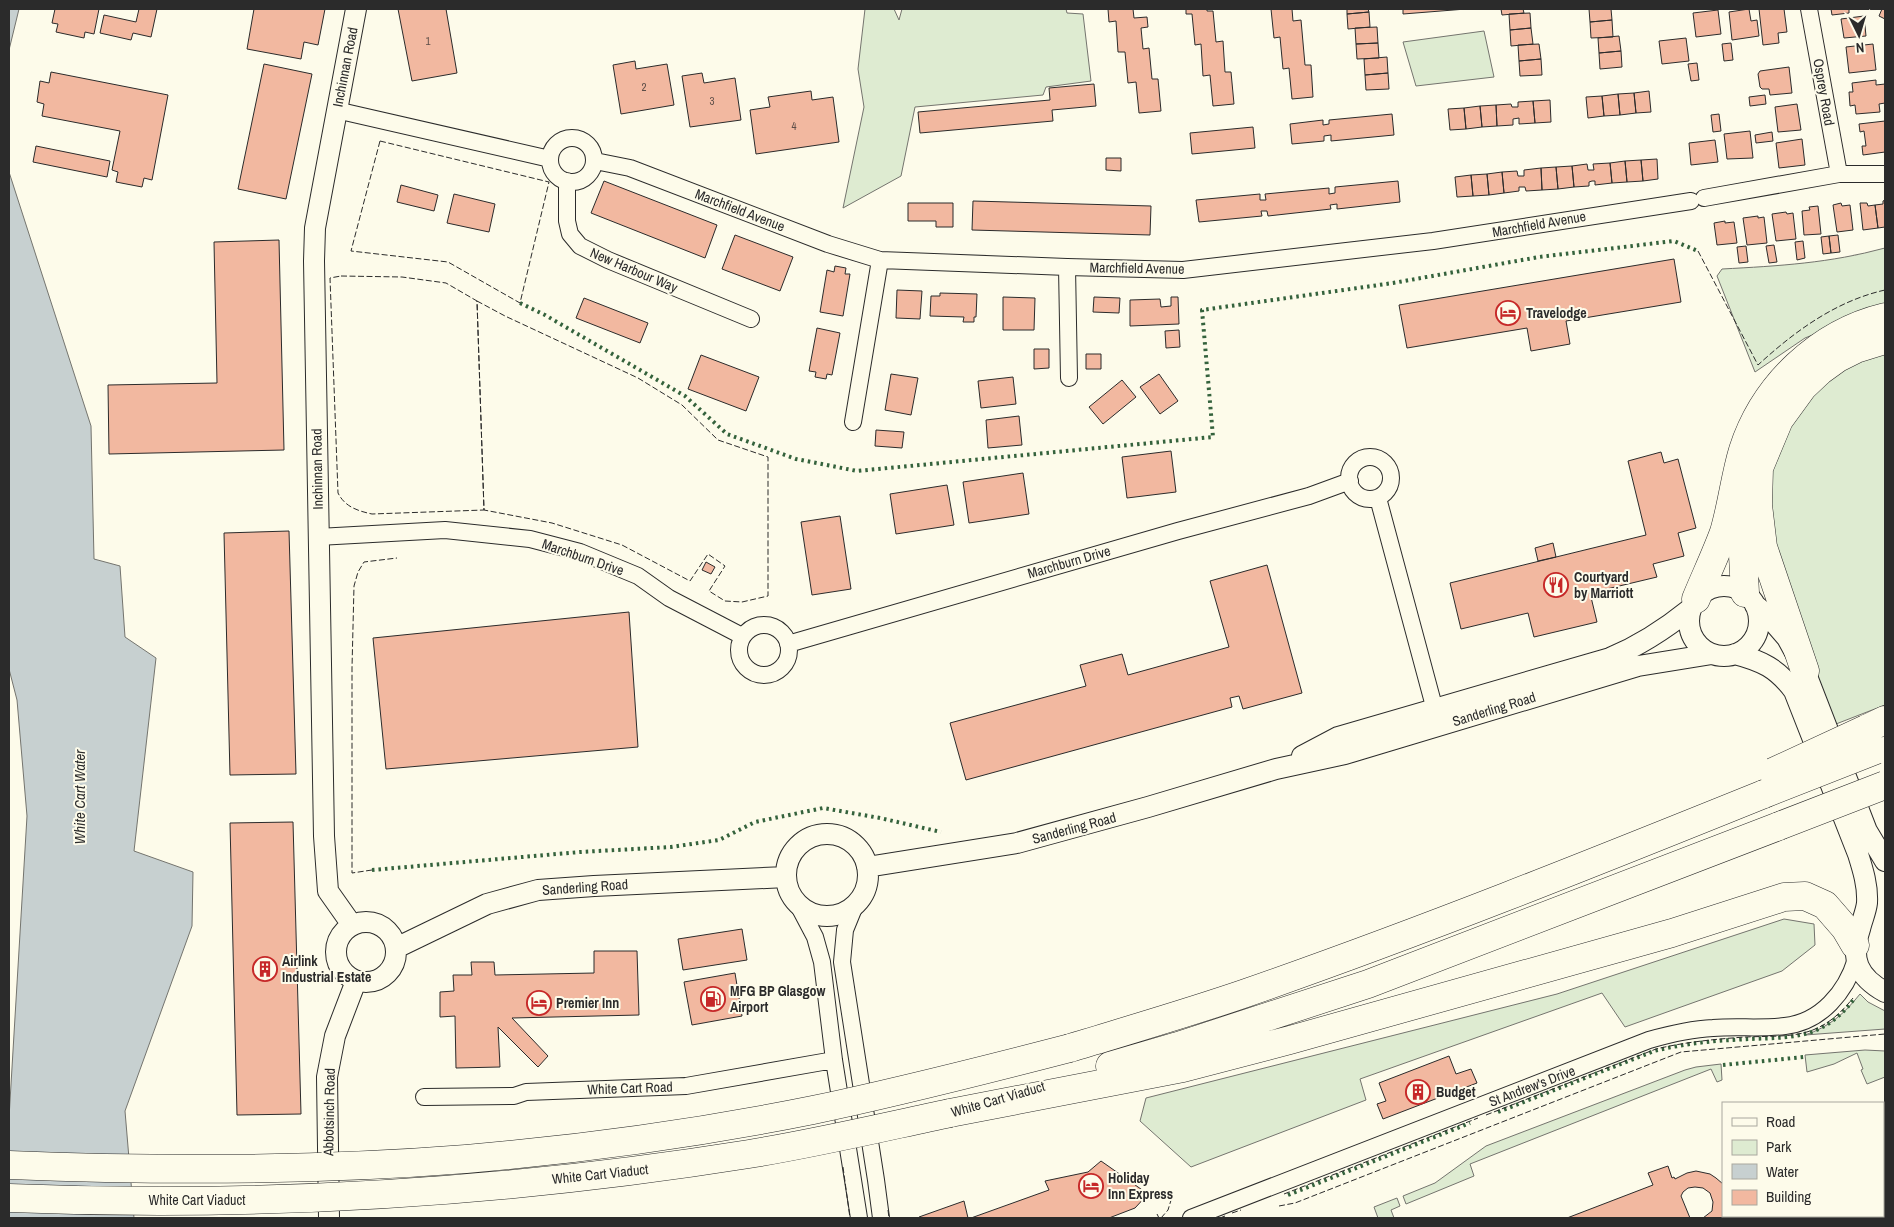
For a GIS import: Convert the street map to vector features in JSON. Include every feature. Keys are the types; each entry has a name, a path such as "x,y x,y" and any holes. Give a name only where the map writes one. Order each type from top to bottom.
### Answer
{"highway":[{"path":"1693,604 1724,532 1744,448 1772,393 1793,369 1838,334 1869,321 1885,317"},
{"path":"1750,599 1743,568 1744,538 1748,512 1759,468 1779,420 1803,387 1820,371 1838,358 1856,349 1885,340"},
{"path":"1759,468 1758,505 1763,547 1805,670"},
{"path":"9,1165 111,1168 299,1168 469,1158 608,1143 715,1127 871,1097 1061,1050 1255,990 1516,893 1878,736"},
{"path":"1181,1057 1885,785"},
{"path":"1181,1057 1663,936 1784,897 1806,896 1825,905 1845,928 1855,952"},
{"name":"White Cart Viaduct","path":"9,1198 221,1201 368,1195 494,1186 646,1169 752,1153 950,1113 1181,1057"}],"street":[{"name":"Inchinnan Road","path":"352,925 328,891 324,818 318,537 315,228 356,9"},
{"name":"Osprey Road","path":"1809,9 1839,174"},
{"path":"336,110 550,159"},
{"path":"574,137 580,139 591,148 594,161 593,169 588,175 574,182 566,181 554,173 550,159 555,146 566,138 574,137"},
{"name":"Marchfield Avenue","path":"594,161 630,168 828,244 880,260 1183,270 1433,241 1698,199 1839,174"},
{"path":"1839,174 1885,174"},
{"name":"New Harbour Way","path":"566,181 567,221 570,234 580,246 608,260 751,319"},
{"path":"853,422 880,260"},
{"path":"1067,267 1069,378"},
{"path":"1369,457 1381,460 1390,471 1389,487 1378,498 1370,499 1356,494 1350,481 1352,468 1362,459 1369,457"},
{"name":"Marchburn Drive","path":"788,644 1178,531 1309,496 1350,481"},
{"path":"1378,498 1435,710"},
{"name":"Marchburn Drive","path":"318,537 445,530 530,539 580,552 638,576 669,598 742,636"},
{"path":"1750,599 1759,616 1758,628 1754,639 1746,648 1735,654 1723,656 1712,654 1702,649 1692,636 1688,620 1693,604 1704,592 1715,587 1726,586 1737,588 1750,599 1787,638 1805,670 1867,831 1885,861"},
{"name":"Sanderling Road","path":"1276,769 1338,737 1610,658 1655,636 1693,604"},
{"path":"766,625 774,627 781,632 788,644 789,652 786,662 781,668 768,675 752,672 741,661 739,645 742,636 757,626 766,625"},
{"name":"Sanderling Road","path":"867,867 1017,843 1154,806 1276,769 1345,754 1638,666 1712,654"},
{"path":"1735,654 1763,662 1780,675 1794,691 1858,854 1865,878 1867,904 1855,952 1857,965 1864,976 1885,992"},
{"path":"859,1218 834,1060 822,962 816,938 788,888 786,877 787,867 795,850 807,839 818,835 840,836 850,841 859,849 867,867 868,879 866,888 856,903 845,930 842,962 876,1180 880,1218"},
{"name":"Sanderling Road","path":"396,948 486,904 538,890 786,877"},
{"path":"796,901 811,912 830,915 849,909 856,903"},
{"path":"362,922 373,922 380,925 388,931 396,948 396,958 391,970 384,977 374,982 364,983 356,981 346,976 340,968 336,955 337,945 341,935 352,925 362,922"},
{"name":"St Andrew's Drive","path":"1191,1218 1649,1040 1696,1029 1780,1026 1805,1020 1820,1012 1835,999 1852,974 1855,952"},
{"name":"Abbotsinch Road","path":"329,1218 326,1077 334,1036 356,981"},
{"name":"White Cart Road","path":"424,1097 514,1096 526,1092 686,1086 834,1060"}],"green space":[{"path":"865,9 894,9 899,20 902,9 1066,9 1067,13 1083,14 1091,81 1046,87 1043,95 915,107 901,176 843,208 864,107 858,69"},
{"path":"1484,31 1494,77 1416,86 1403,42"},
{"path":"1885,248 1885,306 1805,338 1755,372 1717,276 1722,269 1824,260"},
{"path":"1885,350 1885,705 1836,724 1783,587 1766,485 1791,418 1840,369"},
{"path":"1784,919 1814,924 1815,945 1782,971 1625,1027 1602,993 1360,1079 1366,1100 1191,1167 1140,1121 1146,1098 1557,994"},
{"path":"1860,994 1868,1002 1885,1011 1885,1029 1805,1035 1836,1019"},
{"path":"1865,1050 1885,1051 1885,1077 1867,1084 1857,1053 1834,1064 1807,1072 1805,1055"},
{"path":"1721,1064 1722,1080 1717,1082 1711,1069 1470,1164 1474,1176 1406,1204 1403,1196 1435,1183 1486,1146 1685,1070"},
{"path":"1397,1198 1400,1206 1391,1210 1394,1218 1378,1218 1374,1207"}],"water":[{"path":"9,9 19,9 9,50"},
{"name":"White Cart Water","path":"9,172 91,426 94,559 120,566 125,637 156,658 134,851 193,872 192,926 125,1111 134,1218 9,1218 9,1118 27,816 17,700 9,669"}],"building":[{"path":"55,9 99,9 94,34 85,32 84,38 56,32 58,24 52,23"},
{"path":"139,9 157,9 151,37 133,33 131,40 100,33 104,15 136,22"},
{"path":"254,9 325,9 318,45 304,42 301,59 247,49"},
{"path":"398,9 446,9 457,73 412,81"},
{"path":"1108,9 1133,9 1134,18 1147,17 1148,27 1141,28 1143,49 1149,48 1152,79 1158,79 1161,111 1139,113 1136,82 1128,83 1125,52 1118,52 1116,21 1109,22"},
{"path":"1186,9 1207,9 1207,11 1213,11 1216,42 1223,41 1225,72 1231,72 1234,104 1213,106 1210,75 1203,76 1201,44 1195,45 1192,14 1186,14"},
{"path":"1271,9 1292,9 1293,21 1301,20 1305,65 1311,65 1313,97 1292,99 1289,68 1283,69 1280,37 1274,38"},
{"path":"1347,9 1368,9 1369,12 1347,14"},
{"path":"1403,9 1466,9 1403,14"},
{"path":"1501,9 1523,9 1524,13 1502,15"},
{"path":"1589,9 1611,9 1612,20 1590,22"},
{"path":"1749,9 1751,21 1757,20 1759,36 1732,40 1729,12"},
{"path":"1759,9 1784,9 1787,32 1778,33 1779,43 1763,45"},
{"path":"1831,9 1849,9 1849,13 1832,15"},
{"path":"1882,9 1885,9 1885,19 1879,16"},
{"path":"1718,10 1721,34 1696,37 1693,13"},
{"path":"1369,12 1370,27 1348,29 1347,14"},
{"path":"1530,13 1531,28 1510,30 1509,14"},
{"path":"1864,16 1866,36 1844,38 1841,19"},
{"path":"1612,20 1613,37 1591,38 1590,22"},
{"path":"1377,27 1378,43 1356,44 1355,28"},
{"path":"1531,28 1533,44 1511,46 1510,30"},
{"path":"1619,36 1621,51 1599,53 1598,38"},
{"path":"1686,38 1689,61 1662,64 1659,41"},
{"path":"1378,43 1379,58 1357,59 1356,44"},
{"path":"1731,43 1733,60 1724,61 1722,44"},
{"path":"1539,44 1541,59 1519,61 1518,45"},
{"path":"1873,44 1876,70 1849,73 1846,47"},
{"path":"1621,51 1622,67 1600,69 1599,53"},
{"path":"1387,57 1388,73 1365,75 1364,59"},
{"path":"1541,59 1542,75 1520,76 1519,61"},
{"path":"635,61 636,69 667,64 674,105 621,114 613,65"},
{"path":"1697,63 1699,80 1691,81 1688,64"},
{"path":"264,64 312,74 286,199 238,189"},
{"path":"1789,67 1792,93 1770,95 1769,89 1762,89 1760,87 1758,74 1760,71"},
{"path":"51,72 168,95 152,180 144,178 142,187 116,182 118,172 112,170 120,131 42,116 44,104 37,102 40,81 49,83"},
{"path":"702,73 704,83 735,78 741,120 690,127 682,76"},
{"path":"1388,73 1389,89 1366,90 1365,75"},
{"path":"1876,80 1876,85 1885,84 1885,103 1879,104 1880,112 1856,114 1855,105 1850,106 1849,92 1853,92 1852,83"},
{"path":"1094,84 1096,106 1052,110 1053,121 920,133 918,112 1050,100 1049,88"},
{"path":"811,91 812,100 833,97 839,142 756,154 750,110 770,107 768,97"},
{"path":"1649,91 1651,112 1636,113 1634,93"},
{"path":"1634,93 1636,113 1620,115 1618,94"},
{"path":"1618,94 1620,115 1604,116 1602,96"},
{"path":"1765,95 1766,104 1750,106 1749,97"},
{"path":"1602,96 1604,116 1588,118 1586,97"},
{"path":"1550,100 1551,122 1535,123 1533,101"},
{"path":"1533,101 1535,123 1519,124 1519,118 1513,119 1513,125 1497,126 1496,105 1511,104 1512,107 1518,107 1518,102"},
{"path":"1797,104 1801,130 1778,132 1775,107"},
{"path":"1496,105 1497,126 1482,127 1480,106"},
{"path":"1480,106 1482,127 1466,129 1464,108"},
{"path":"1464,108 1466,129 1450,130 1448,109"},
{"path":"1392,114 1394,135 1331,141 1331,135 1324,136 1324,141 1292,144 1290,124 1323,120 1323,125 1329,124 1329,120"},
{"path":"1719,114 1721,131 1713,132 1711,115"},
{"path":"1885,121 1885,152 1863,155 1862,146 1866,146 1864,131 1860,132 1859,124"},
{"path":"1253,127 1255,148 1192,154 1190,133"},
{"path":"1750,131 1753,158 1727,159 1724,134"},
{"path":"1772,132 1773,141 1756,143 1755,135"},
{"path":"1802,139 1805,165 1779,168 1776,143"},
{"path":"1715,140 1718,162 1691,165 1689,143"},
{"path":"36,146 110,161 107,177 33,162"},
{"path":"1106,158 1121,158 1121,171 1106,170"},
{"path":"1657,159 1658,179 1643,181 1641,160"},
{"path":"1641,160 1643,181 1627,182 1625,161"},
{"path":"1625,161 1627,182 1612,183 1610,163"},
{"path":"1610,163 1612,183 1595,185 1595,181 1592,181 1589,182 1589,186 1574,187 1572,166 1587,164 1588,170 1594,170 1593,164"},
{"path":"1572,166 1574,187 1558,189 1556,167"},
{"path":"1556,167 1558,189 1542,190 1541,168"},
{"path":"1541,168 1542,190 1526,191 1525,187 1519,187 1519,191 1504,193 1502,172 1517,171 1518,176 1524,176 1524,170"},
{"path":"1502,172 1504,193 1489,195 1487,174"},
{"path":"1487,174 1489,195 1473,196 1471,175"},
{"path":"1471,175 1473,196 1457,197 1455,177"},
{"path":"604,181 717,225 705,258 591,213"},
{"path":"1398,181 1400,202 1337,209 1337,204 1330,205 1331,209 1268,216 1267,211 1261,211 1262,216 1199,222 1196,200 1260,194 1260,200 1266,200 1265,194 1329,188 1329,194 1335,193 1335,187"},
{"path":"401,185 438,195 434,211 397,202"},
{"path":"454,194 495,204 489,232 447,223"},
{"path":"1885,200 1885,227 1878,228 1875,205 1883,204"},
{"path":"973,201 1151,206 1150,235 972,230"},
{"path":"908,203 953,203 953,227 936,227 936,221 908,221"},
{"path":"1841,203 1842,206 1850,205 1853,230 1837,232 1833,205"},
{"path":"1860,203 1867,203 1868,206 1875,205 1878,228 1863,230"},
{"path":"1818,206 1821,234 1804,235 1802,211 1810,210 1809,207"},
{"path":"1786,212 1787,214 1793,213 1796,239 1776,241 1772,214"},
{"path":"1758,216 1758,218 1764,217 1767,243 1747,245 1743,218"},
{"path":"1725,221 1725,223 1734,222 1737,243 1717,245 1714,223"},
{"path":"735,235 793,257 780,291 722,269"},
{"path":"1838,235 1840,252 1831,253 1829,236"},
{"path":"1829,236 1831,253 1823,254 1821,237"},
{"path":"279,240 284,450 109,454 108,385 217,383 214,242"},
{"path":"1803,241 1805,258 1797,260 1795,242"},
{"path":"1774,245 1777,262 1769,263 1766,246"},
{"path":"1746,246 1748,262 1739,263 1737,247"},
{"name":"Travelodge","path":"1674,259 1681,302 1566,321 1570,344 1531,351 1527,328 1407,348 1399,305"},
{"path":"835,266 846,268 845,274 850,274 843,316 820,312 827,270 834,272"},
{"path":"897,290 922,291 920,319 896,318"},
{"path":"940,293 977,294 974,322 963,322 964,317 930,316 931,296 940,296"},
{"path":"1003,297 1035,298 1034,330 1003,330"},
{"path":"1094,297 1120,298 1119,313 1093,312"},
{"path":"1171,297 1178,297 1179,324 1130,326 1130,300 1160,299 1161,307 1171,306"},
{"path":"584,298 648,323 640,343 576,318"},
{"path":"817,328 840,333 832,375 827,374 826,379 815,377 816,372 809,371"},
{"path":"1179,330 1180,347 1166,348 1165,331"},
{"path":"1034,349 1049,349 1049,368 1034,369"},
{"path":"1086,354 1101,354 1101,369 1086,369"},
{"path":"701,355 759,377 746,411 688,389"},
{"path":"891,374 918,378 911,415 885,410"},
{"path":"1159,374 1178,401 1160,414 1140,387"},
{"path":"1013,377 1016,404 981,408 978,381"},
{"path":"1122,380 1136,397 1103,424 1089,407"},
{"path":"1019,416 1022,445 988,448 986,420"},
{"path":"876,430 904,432 902,448 875,446"},
{"path":"1171,451 1176,492 1127,498 1122,457"},
{"path":"1661,452 1664,463 1678,459 1696,528 1678,533 1684,556 1653,564 1657,577 1590,593 1597,622 1534,637 1528,613 1461,629 1450,583 1646,535 1628,461"},
{"path":"1023,473 1029,514 969,523 963,482"},
{"path":"947,485 954,525 896,534 890,494"},
{"path":"840,516 851,589 812,595 801,522"},
{"path":"289,531 296,774 230,775 224,533"},
{"path":"1553,543 1556,557 1538,561 1535,548"},
{"path":"706,562 715,567 711,574 702,570"},
{"path":"1267,565 1302,693 1243,709 1239,696 1230,698 1232,707 966,780 950,723 1086,686 1080,665 1122,654 1128,675 1229,647 1210,581"},
{"path":"629,612 638,747 386,769 373,638"},
{"name":"Airlink Industrial Estate","path":"293,822 301,1114 237,1115 230,823"},
{"path":"742,929 747,960 683,970 678,939"},
{"name":"Premier Inn","path":"594,951 637,951 639,1015 512,1018 548,1056 538,1067 498,1027 500,1067 456,1068 455,1016 440,1017 440,992 454,991 453,975 472,975 471,962 494,962 495,975 594,973"},
{"name":"MFG BP Glasgow Airport","path":"735,973 742,1016 692,1025 684,982"},
{"name":"Budget","path":"1449,1056 1456,1074 1471,1069 1477,1083 1383,1119 1377,1104 1386,1101 1379,1083"},
{"path":"1884,1146 1885,1218 1864,1218 1884,1217"},
{"name":"Holiday Inn Express","path":"1101,1161 1148,1194 1135,1208 1109,1218 971,1218 1049,1190 1045,1181 1088,1172"},
{"path":"1668,1166 1672,1178 1674,1177 1675,1179 1696,1171 1710,1174 1722,1183 1722,1217 1727,1218 1703,1218 1712,1211 1713,1202 1710,1193 1703,1188 1695,1187 1688,1188 1681,1196 1690,1218 1567,1218 1653,1185 1648,1173"},
{"path":"964,1201 968,1218 919,1217"},
{"path":"1786,1217 1845,1218 1787,1218"},
{"path":"1844,1217 1864,1218 1845,1218"}],"hedge":[{"path":"520,303 545,315 685,396 727,434 796,459 857,471 1213,437 1202,310 1393,283 1539,257 1674,241 1698,251"},
{"path":"372,870 580,852 671,847 719,840 755,822 823,808 880,818 941,832"},
{"path":"1498,1112 1654,1051 1703,1042 1784,1037 1814,1031 1841,1014 1854,999"},
{"path":"1723,1065 1804,1057"},
{"path":"1288,1195 1470,1123"}],"fence":[{"path":"380,141 549,182 520,303 448,262 351,251 380,141"},
{"path":"1698,251 1758,365 1787,340 1817,319 1850,302 1885,290"},
{"path":"341,276 402,277 446,283 477,301 484,510 372,514 352,508 341,498 338,493 330,278 341,276"},
{"path":"477,301 638,378 682,405 718,440 768,457 768,596 742,602 725,601 709,591 725,566 708,554 690,581 622,545 552,523 484,510 477,301"},
{"path":"372,870 352,873 354,586 358,572 364,562 397,558"},
{"path":"1486,1115 1656,1049 1732,1038 1783,1036 1812,1030 1825,1024 1853,998"},
{"path":"1279,1206 1295,1203 1681,1052 1885,1034"},
{"path":"1284,1194 1478,1118"},
{"path":"843,1167 850,1218"},
{"path":"1161,1218 1168,1210 1172,1197"},
{"path":"888,1210 889,1218"},
{"path":"1232,1213 1241,1210"},
{"path":"1157,1214 1159,1218"},
{"path":"1220,1218 1225,1216"}],"place":[{"name":"Travelodge","path":"1508,313"},
{"name":"Courtyard by Marriott","path":"1556,585"},
{"name":"Airlink Industrial Estate","path":"265,969"},
{"name":"MFG BP Glasgow Airport","path":"713,999"},
{"name":"Premier Inn","path":"539,1003"},
{"name":"Budget","path":"1418,1092"},
{"name":"Holiday Inn Express","path":"1091,1186"}]}
